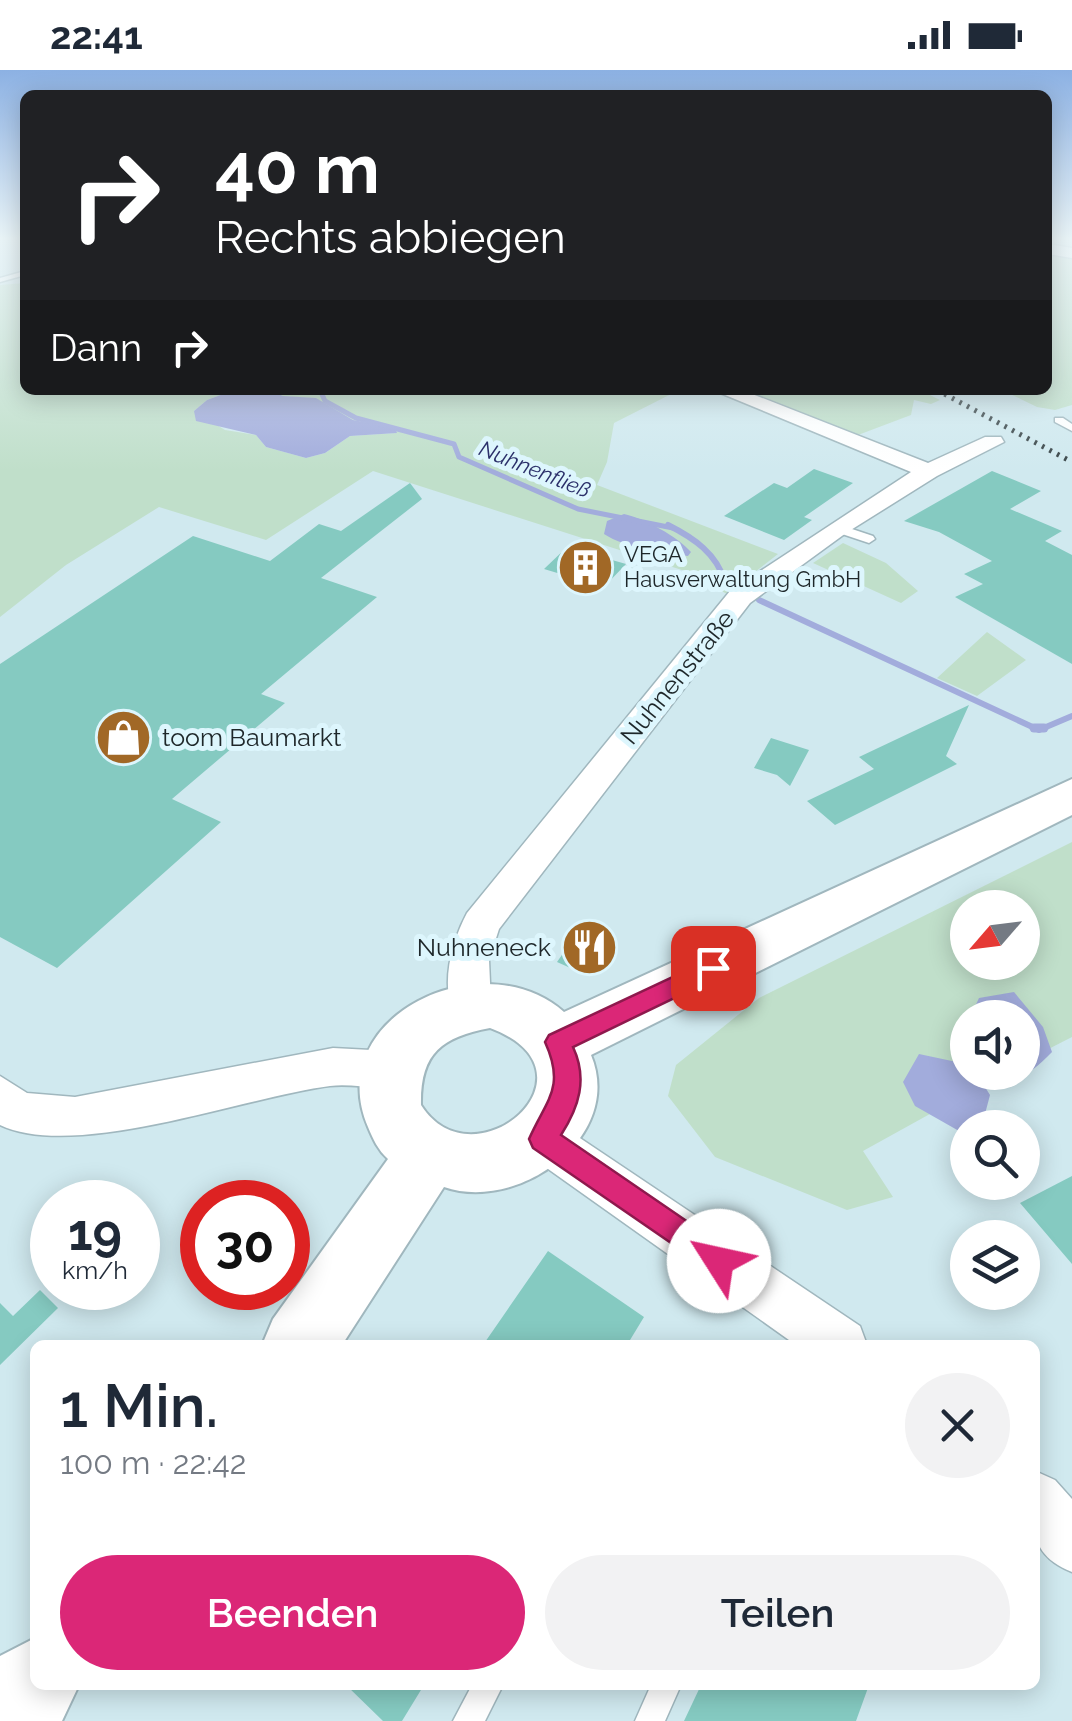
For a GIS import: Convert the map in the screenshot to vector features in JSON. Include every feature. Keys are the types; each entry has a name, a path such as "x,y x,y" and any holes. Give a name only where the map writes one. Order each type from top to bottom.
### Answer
{"main road":[{"path":"558,1042 1072,795"},
{"path":"470,1005 511,1008 546,1028 558,1042 567,1062 568,1093 556,1124 543,1139 518,1155 488,1163 459,1162 430,1153 409,1137 395,1117 388,1094 390,1070 400,1046 419,1026 443,1012 470,1005"},
{"path":"302,1340 430,1153"},
{"path":"5,1721 30,1690"}],"street":[{"path":"736,395 929,471"},
{"name":"Nuhnenstraße","path":"470,1005 468,960 480,924 740,598 837,528 929,471 993,442"},
{"path":"0,1096 17,1112 75,1117 333,1067 390,1070"},
{"path":"543,1139 834,1340"},
{"path":"1040,1506 1072,1542"}],"lane":[{"path":"1072,416 1059,420 1072,428"},
{"path":"837,528 869,538"},
{"path":"468,1721 485,1690"},
{"path":"650,1721 664,1690"}],"green space":[{"path":"0,317 20,317 20,395 220,395 194,411 225,430 256,435 266,447 306,458 325,453 350,436 396,433 395,428 353,420 316,399 281,395 669,395 614,423 607,462 597,485 778,554 727,594 685,571 373,471 266,540 159,507 66,565 0,617"},
{"path":"1052,317 1072,317 1072,405 1055,410 1037,407 1012,395 1052,395"},
{"path":"750,395 930,395 940,400 931,404 914,400 911,415 858,435"},
{"path":"843,543 886,563 918,591 901,603 813,563"},
{"path":"987,632 1026,660 977,696 937,678"},
{"path":"1072,842 1072,1037 1040,1053 1040,1000 950,1000 950,1090 973,1090 863,1151 893,1197 847,1210 715,1157 668,1096 676,1065 759,998 950,903 950,980 1040,980 1040,890 976,890"}],"water":[{"path":"220,395 316,398 353,420 395,428 397,433 350,436 325,453 306,458 266,447 256,435 196,421 194,411"},
{"path":"624,514 660,529 691,552 688,556 655,552 604,534 607,521"},
{"path":"1014,992 1021,1000 978,1000"},
{"path":"1040,1023 1043,1027 1052,1052 1040,1063"},
{"path":"919,1054 950,1061 950,1090 987,1090 990,1095 986,1110 950,1110 950,1126 915,1106 903,1082"}],"building":[{"path":"814,469 853,483 804,517 812,520 784,540 724,516 774,483 787,488"},
{"path":"992,471 1041,491 1010,509 1062,531 1045,541 1072,555 1072,664 955,597 983,584 964,574 992,561 939,532 904,521"},
{"name":"toom Baumarkt","path":"410,483 422,499 321,578 377,597 261,694 285,703 172,799 221,822 57,968 0,937 0,664 193,536 270,561 319,524 341,531"},
{"name":"VEGA Hausverwaltung GmbH","path":"567,547 626,564 604,587 544,569"},
{"path":"969,705 946,756 957,764 835,825 807,801 874,769 859,757"},
{"path":"771,738 809,750 790,786 777,775 754,768"},
{"name":"Nuhneneck","path":"573,939 600,949 584,974 557,962"},
{"path":"1072,1176 1072,1264 1040,1226 1040,1220 1034,1220 1020,1203 1040,1200 1040,1193"},
{"path":"548,1251 644,1317 630,1340 486,1340"},
{"path":"30,1300 30,1310 56,1310 0,1365 0,1303 13,1316"},
{"path":"351,1690 421,1690 402,1721 383,1721"},
{"path":"699,1690 867,1690 856,1721 684,1721"}],"waterway":[{"name":"Nuhnenfließ","path":"322,395 325,401 356,418 454,444 459,457 578,509 673,528"},
{"name":"Nuhnenfließ","path":"668,525 703,548 725,582 735,588"},
{"name":"Nuhnenfließ","path":"759,600 1035,728"},
{"name":"Nuhnenfließ","path":"1044,728 1072,716"},
{"name":"Nuhnenfließ","path":"1035,728 1044,728"},
{"name":"Nuhnenfließ","path":"1035,728 1044,728"}],"railway":[{"path":"946,395 1072,462"}],"place":[{"name":"VEGA Hausverwaltung GmbH","path":"585,567"},
{"name":"toom Baumarkt","path":"123,737"},
{"name":"Nuhneneck","path":"590,947"}],"route":[{"path":"713,968 558,1042 570,1082 566,1103 543,1139 719,1261"}]}
